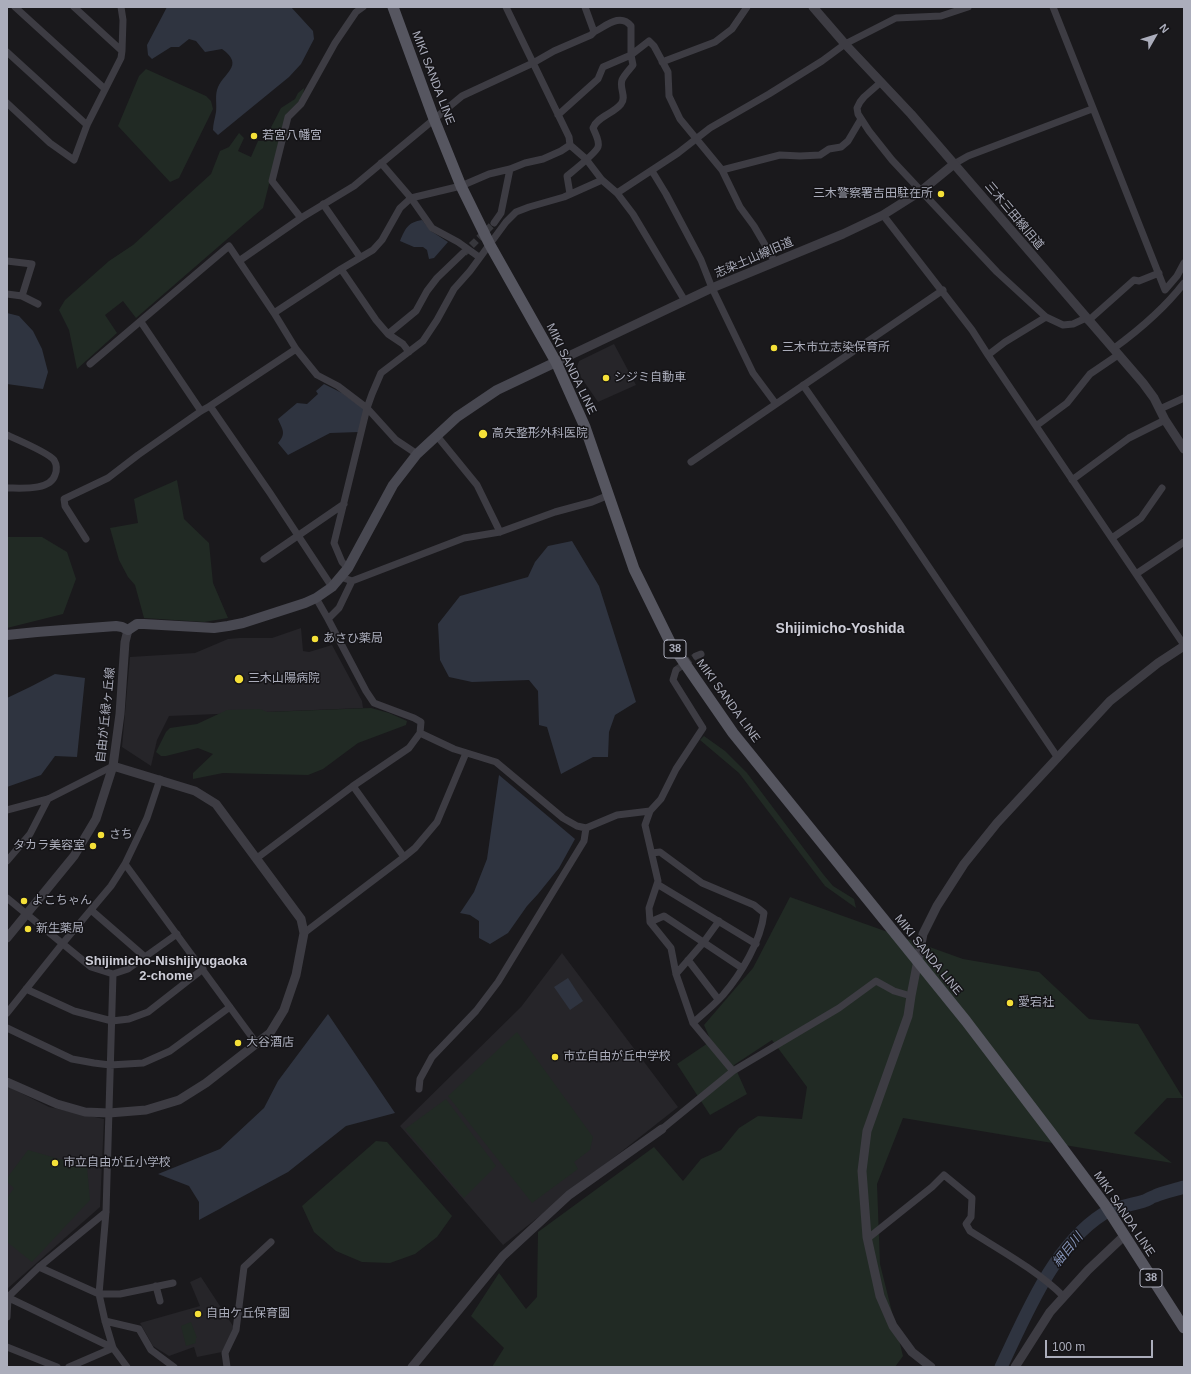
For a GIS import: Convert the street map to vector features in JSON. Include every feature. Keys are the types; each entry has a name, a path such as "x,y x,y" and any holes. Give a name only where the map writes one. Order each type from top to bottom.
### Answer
{"main road":[{"name":"MIKI SANDA LINE","path":"393,7 434,119 461,186 490,245 556,362 585,427 634,569 670,642 733,733 966,1021 1104,1205 1184,1328"},
{"path":"7,636 37,632 116,626 128,630 137,624 214,628 236,625 316,598 332,587 348,568 393,485 417,454 458,417 497,390 556,362"}],"street":[{"path":"15,7 105,89"},
{"path":"74,7 122,51"},
{"path":"7,103 50,143 74,160 87,125 121,58 123,20 121,7"},
{"path":"301,218 272,181 288,117 301,104 335,43 356,12 363,7"},
{"path":"506,7 569,137 570,145 586,159 602,180 617,193 633,214 685,300"},
{"path":"585,7 594,32"},
{"path":"662,62 715,42 732,29 747,7"},
{"name":"三木三田線旧道","path":"813,7 911,114 1143,384 1154,398 1165,420 1184,449"},
{"path":"617,193 652,171 710,128 822,61 846,44 896,18 941,16 968,7"},
{"path":"1053,7 1165,290 1171,300"},
{"path":"238,261 301,218 354,186 462,96 533,63 594,32 611,21 620,20 629,23 631,26 631,55 633,65 622,80 622,92 624,98 622,104 614,111 595,123 593,128 598,140 598,147 594,153 567,176 570,194"},
{"path":"558,115 598,78 603,68 631,55 649,41 654,46 668,72 669,96 680,119 722,170 740,207 754,226 775,262"},
{"path":"7,52 87,125"},
{"path":"881,82 860,102 857,108 858,114 869,131 892,160 997,272 1046,317 1064,325 1087,320 1134,280 1139,281 1159,273"},
{"path":"954,164 968,156 1092,108"},
{"path":"722,170 780,155 820,155 829,149 841,147 848,141 862,119"},
{"path":"274,313 373,250 382,240 400,208 411,198 461,186 489,174 543,159 561,152 570,145"},
{"path":"381,163 411,198 432,228 458,242 479,257"},
{"name":"志染土山線旧道","path":"556,362 685,300 843,234 883,215 921,191 954,164"},
{"path":"494,223 501,213 510,169"},
{"path":"652,171 701,260 712,288 753,373 776,404"},
{"path":"348,568 342,562 334,543 367,408 381,373 423,341 437,320 454,289 490,245 506,222 516,212 570,194 602,180"},
{"path":"323,204 360,257"},
{"path":"883,215 943,290 972,330 1184,646 1158,663 1110,701 997,823 964,864 937,906 923,934 908,1016 867,1131 862,1171 867,1239 880,1296 893,1326 912,1352 931,1367"},
{"path":"90,364 141,322 182,284 229,246 296,349 317,375 338,386 367,408 396,440 417,454"},
{"path":"388,334 416,311 427,291 437,278 463,253"},
{"path":"7,261 32,264 22,296"},
{"path":"1165,290 1177,276 1184,263"},
{"path":"341,269 376,320 388,334 403,344 409,352"},
{"path":"1036,426 1067,403 1090,374 1116,352 1171,300 1184,283"},
{"path":"691,462 943,290"},
{"path":"7,294 22,296 38,304"},
{"path":"988,356 1005,342 1046,317"},
{"path":"141,322 201,411"},
{"path":"86,539 65,506 64,499 108,478 201,411 296,349"},
{"path":"804,385 1058,758"},
{"path":"1160,409 1184,398"},
{"path":"210,406 332,587"},
{"path":"1072,480 1129,438 1165,420"},
{"path":"7,435 54,460 57,469 54,478 48,484 23,488 7,488"},
{"path":"437,436 477,486 500,532"},
{"path":"1112,538 1141,518 1162,488"},
{"path":"341,577 352,581 464,538 500,532 555,512 592,502 609,495"},
{"path":"264,559 344,504"},
{"path":"1136,574 1184,542"},
{"path":"328,619 339,608 352,581"},
{"path":"257,858 353,786 409,748 420,733 421,722 374,703 366,691 316,598"},
{"name":"自由が丘緑ヶ丘線","path":"7,938 74,856 96,819 114,766 120,714 125,642 128,630"},
{"path":"676,670 673,680 703,728 676,769 661,799 650,811 645,825 658,881 649,908 650,922 671,948 676,974 694,1022 733,1071"},
{"path":"420,733 454,749 496,762 563,818 577,826 586,828 617,815 650,811"},
{"path":"304,934 415,848 437,822 466,753"},
{"path":"7,810 48,799 114,766 195,791 216,804 302,919 304,934 296,975 284,1010 270,1033 206,1083 179,1100 146,1110 109,1113 85,1112 57,1104 7,1082"},
{"path":"7,1013 62,943 111,886 125,864 147,818 160,779"},
{"path":"353,786 404,857"},
{"path":"7,861 30,834 48,799"},
{"path":"419,1089 420,1079 432,1057 476,1011 498,982 584,841 586,828"},
{"path":"652,853 660,852 702,883 754,905 764,913 763,926 756,944 742,968 718,999 694,1022"},
{"path":"125,864 257,1044"},
{"path":"657,884 756,944"},
{"path":"7,898 91,967 113,974 128,969 176,934"},
{"path":"91,910 145,957"},
{"path":"650,922 664,916 742,968"},
{"path":"676,974 704,942 719,921"},
{"path":"688,960 718,999"},
{"path":"26,989 74,1011 112,1021 129,1019 148,1012 203,970"},
{"path":"113,974 106,1212 99,1294 113,1348 127,1367"},
{"path":"412,1367 503,1256 569,1195 662,1129 733,1071 839,1008 876,981 894,991 911,996"},
{"path":"7,1028 72,1059 110,1065 143,1063 170,1051 230,1007"},
{"path":"867,1239 932,1187 944,1175 972,1198 971,1217 966,1224 970,1231 1055,1288 1063,1296"},
{"path":"7,1317 7,1298 39,1266 106,1212"},
{"path":"1015,1367 1050,1312 1122,1232"},
{"path":"227,1367 225,1353 236,1330 244,1267 271,1242"},
{"path":"39,1266 99,1294 120,1294 173,1283"},
{"path":"156,1286 160,1301"},
{"path":"7,1298 113,1348"},
{"path":"105,1321 139,1329 151,1350 174,1367"},
{"path":"7,1347 58,1367"},
{"path":"69,1367 113,1348"}],"shaded area":[{"path":"146,69 206,96 211,101 213,109 179,178 170,182 118,126 139,76"},
{"path":"304,88 303,97 287,113 263,208 136,318 123,301 105,315 117,333 77,369 69,330 59,310 65,300 109,261 133,245 211,174 220,151 229,147 239,133 244,138 238,151 251,157 258,141 264,141 281,108 295,99 298,93"},
{"name":"シジミ自動車","path":"614,344 636,385 598,402 576,370 579,361"},
{"path":"177,480 184,519 209,543 213,583 228,618 204,622 144,618 135,585 128,577 119,560 110,528 138,523 134,499"},
{"path":"7,537 42,537 67,552 76,579 63,614 7,628"},
{"name":"三木山陽病院","path":"301,628 303,651 309,652 332,645 362,701 363,708 169,716 157,740 151,766 122,747 130,657 195,653 228,639 272,638"},
{"path":"371,708 389,713 407,721 406,725 358,743 323,769 308,775 223,773 193,779 193,773 213,754 198,748 166,756 161,756 156,752 166,732 170,728 197,724 227,710 260,709 267,712"},
{"path":"704,736 725,751 747,773 823,874 833,886 854,899 856,908 825,886 739,773 700,740"},
{"path":"790,897 963,959 1039,972 1089,1019 1138,1024 1183,1098 1167,1098 1134,1133 1172,1163 903,1118 877,1184 880,1264 903,1356 895,1367 492,1367 504,1348 471,1316 499,1273 526,1309 537,1297 538,1232 654,1147 683,1181 701,1159 721,1150 739,1128 758,1116 802,1119 807,1087 772,1040 734,1065 747,1094 710,1115 677,1064 711,1041 704,1025 753,968"},
{"name":"市立自由が丘中学校","path":"562,953 678,1107 503,1245 400,1126 521,1007"},
{"path":"517,1032 593,1137 590,1150 574,1162 578,1169 532,1203 448,1096"},
{"name":"市立自由が丘小学校","path":"7,1086 49,1107 104,1119 100,1207 7,1289"},
{"path":"446,1099 496,1166 464,1198 405,1129"},
{"path":"376,1141 387,1142 452,1216 437,1237 415,1254 390,1263 362,1262 336,1251 314,1232 302,1206"},
{"path":"28,1150 87,1167 90,1200 32,1262 7,1242 7,1198 14,1188 7,1182 7,1178"},
{"name":"自由ケ丘保育園","path":"201,1277 235,1329 222,1352 197,1357 194,1347 169,1356 153,1346 140,1323 200,1306 190,1282"},
{"path":"191,1322 197,1338 195,1341 196,1343 186,1346 181,1326"}],"water":[{"path":"167,7 291,7 313,31 314,39 301,64 289,77 218,135 213,130 216,109 216,93 220,84 230,70 232,60 222,49 205,52 196,41 189,39 179,47 171,47 152,59 148,55 147,45"},
{"path":"422,220 431,231 448,242 434,258 429,259 427,250 423,247 414,247 400,241 410,224"},
{"path":"7,313 19,316 33,331 42,349 48,372 43,389 7,384"},
{"path":"324,384 342,393 363,408 364,411 359,432 330,433 288,455 278,443 281,440 283,431 278,419 297,403 307,404 318,394 316,391"},
{"path":"572,541 599,586 636,702 615,715 609,732 608,757 593,757 561,774 547,727 539,725 538,691 529,680 472,682 449,677 440,660 438,624 460,596 528,577 535,562 548,546"},
{"path":"55,674 85,678 77,757 55,756 41,775 7,787 7,698"},
{"path":"499,775 575,839 559,868 527,906 508,933 490,944 479,938 479,921 470,915 460,913 474,892 487,859"},
{"path":"568,978 583,1001 570,1010 554,987"},
{"path":"328,1014 395,1113 346,1126 288,1172 199,1220 199,1202 189,1186 158,1174 220,1149 264,1108 278,1081"}],"waterway":[{"name":"細目川","path":"1001,1367 1031,1304 1055,1263 1069,1244 1085,1228 1103,1214 1184,1187"}],"tunnel":[{"path":"464,253 494,223"},
{"path":"676,670 696,656"}],"place":[{"name":"若宮八幡宮","path":"254,136"},
{"name":"三木警察署吉田駐在所","path":"941,194"},
{"name":"三木市立志染保育所","path":"774,348"},
{"name":"シジミ自動車","path":"606,378"},
{"name":"高矢整形外科医院","path":"483,434"},
{"name":"あさひ薬局","path":"315,639"},
{"name":"三木山陽病院","path":"239,679"},
{"name":"さち","path":"101,835"},
{"name":"タカラ美容室","path":"93,846"},
{"name":"よこちゃん","path":"24,901"},
{"name":"新生薬局","path":"28,929"},
{"name":"愛宕社","path":"1010,1003"},
{"name":"大谷酒店","path":"238,1043"},
{"name":"市立自由が丘中学校","path":"555,1057"},
{"name":"市立自由が丘小学校","path":"55,1163"},
{"name":"自由ケ丘保育園","path":"198,1314"}],"district":[{"name":"Shijimicho-Yoshida","path":"840,629"},
{"name":"Shijimicho-Nishijiyugaoka 2-chome","path":"166,968"}]}
